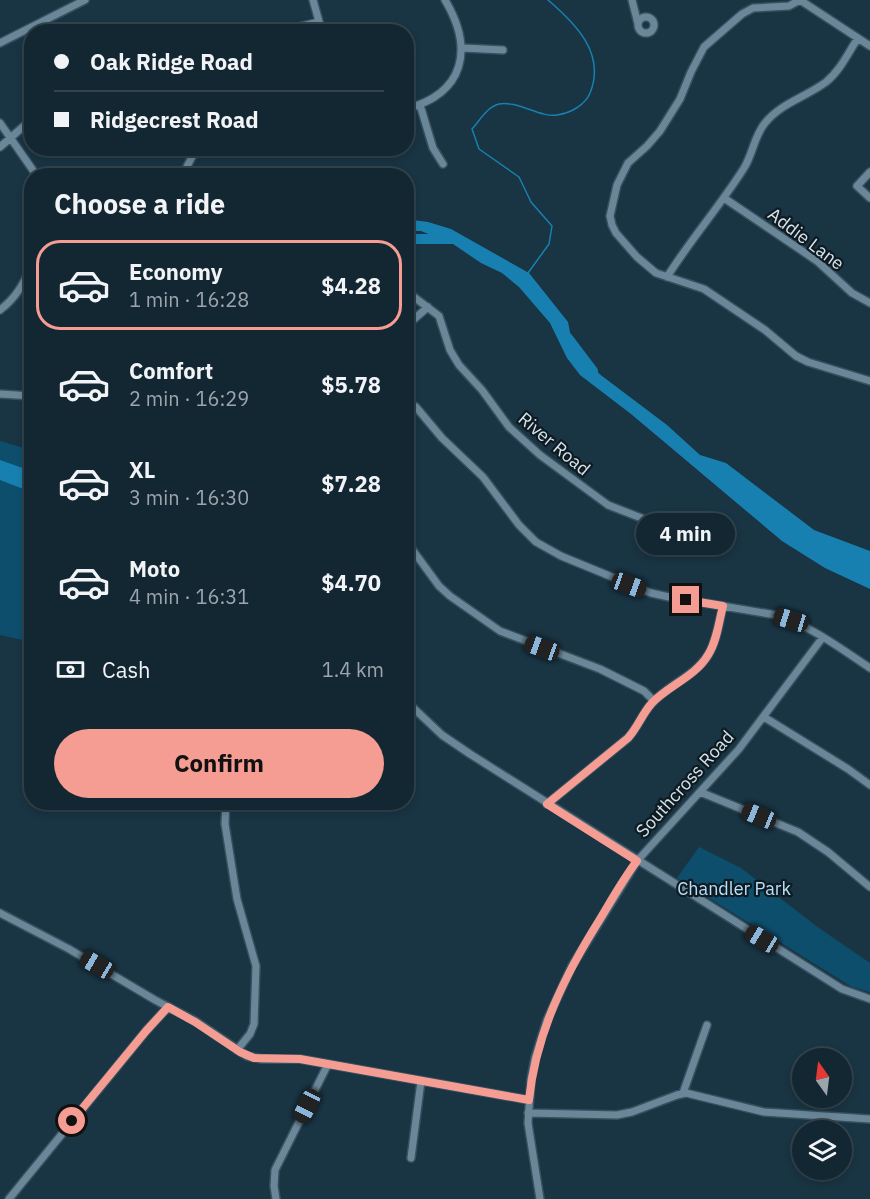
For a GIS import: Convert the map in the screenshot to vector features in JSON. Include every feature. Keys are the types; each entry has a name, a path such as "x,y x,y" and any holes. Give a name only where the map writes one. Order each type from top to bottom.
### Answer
{"street":[{"path":"38,24 85,0"},
{"path":"310,24 318,22 313,0"},
{"path":"414,107 439,94 458,68 463,48 459,25 446,0"},
{"path":"632,0 638,24"},
{"path":"870,46 800,0 789,6 753,8 742,14 704,47 680,99 660,131 632,158 624,172 617,185 611,211 612,225 637,257 656,273 704,289 768,332 796,356 808,362 870,381"},
{"path":"0,43 24,31"},
{"path":"667,277 746,165 765,122 789,102 825,83 836,73 858,38"},
{"path":"463,48 503,51"},
{"path":"420,105 433,148 443,164"},
{"path":"0,123 31,168"},
{"path":"0,147 24,126"},
{"path":"870,172 856,186 870,198"},
{"name":"Addie Lane","path":"724,198 817,261 852,293 870,303"},
{"path":"0,310 21,288 24,281"},
{"name":"River Road","path":"414,297 439,316 450,350 459,365 482,390 509,427 540,455 608,505 685,535 706,540"},
{"path":"414,319 428,307"},
{"path":"0,394 24,396"},
{"path":"414,406 442,438 483,477 519,525 544,547 651,592 791,620 823,637 870,668"},
{"path":"414,552 450,596 500,631 600,669 644,691 654,701"},
{"path":"547,804 628,738 637,728 645,710 708,655 723,606"},
{"name":"Southcross Road","path":"540,1199 530,1143 528,1113 531,1079 540,1040 561,988 594,928 637,861 739,749 823,637"},
{"path":"414,709 442,735 547,804 842,989 870,999"},
{"path":"764,717 870,785"},
{"path":"699,792 798,832 828,852 870,887"},
{"path":"226,810 225,824 238,906 256,966 254,1024 250,1034 237,1050"},
{"path":"0,913 69,949 254,1058 290,1058 529,1100"},
{"path":"9,1199 168,1007"},
{"path":"683,1094 707,1025"},
{"path":"276,1199 275,1170 328,1064"},
{"path":"411,1158 421,1081"},
{"path":"528,1113 617,1115 642,1109 683,1094 764,1112 870,1119"}],"green space":[{"path":"0,441 24,448 24,640 0,635"},
{"name":"Chandler Park","path":"699,847 741,868 819,928 870,963 870,992 852,987 677,878"}],"shaded area":[{"path":"414,220 451,229 529,273 568,322 579,356 602,376 667,425 700,455 726,463 814,530 870,551 870,589 825,568 782,541 631,414 580,375 567,358 550,323 519,287 502,273 481,263 453,244 421,231 414,231"},
{"path":"0,460 24,469 24,489 0,480"}],"waterway":[{"path":"528,273 549,244 552,226 531,202 519,177 479,149 472,129 487,111 499,104 513,104 544,114 557,115 577,108 588,97 594,79 591,53 578,30 548,0"},
{"path":"414,239 457,239"},
{"path":"568,338 593,371"}],"route":[{"path":"72,1121 168,1007 240,1052 254,1058 300,1059 529,1100 531,1079 540,1040 561,988 594,928 637,861 547,804 628,738 637,728 645,710 708,655 723,606 686,600"}]}
